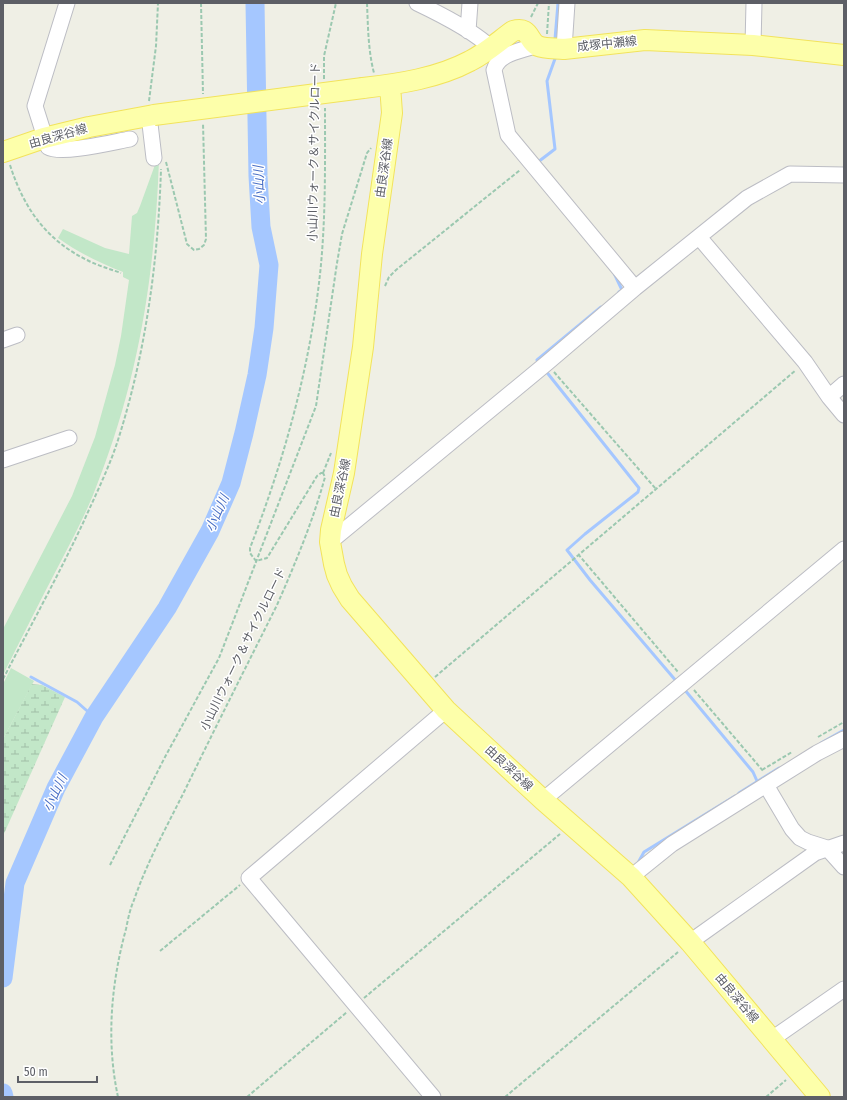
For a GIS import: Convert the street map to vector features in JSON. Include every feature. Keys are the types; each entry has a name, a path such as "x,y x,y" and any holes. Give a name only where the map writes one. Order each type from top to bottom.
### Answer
{"main road":[{"path":"376,84 430,76 453,69 472,60 518,29 525,31 549,47"},
{"name":"成塚中瀬線","path":"549,47 645,40 753,45 844,55"},
{"name":"由良深谷線","path":"7,161 44,138 152,112 376,84 392,113 372,254 358,386 344,473 332,524 330,542 337,575 350,598 446,710 543,800 631,877 690,942 820,1097"}],"street":[{"path":"67,3 35,106 48,147 51,149 63,150 130,139"},
{"path":"417,3 468,31 491,48"},
{"path":"468,31 470,3"},
{"path":"567,3 549,47 511,53 495,65 494,70 508,135 635,288"},
{"path":"753,45 754,3"},
{"path":"152,112 150,124 160,162"},
{"path":"330,542 547,363 635,288 747,198 790,174 844,175"},
{"path":"698,237 805,362 828,396 844,415"},
{"path":"828,396 844,384"},
{"path":"3,459 69,438"},
{"path":"543,800 844,549"},
{"path":"432,1097 248,878 446,710"},
{"path":"631,877 672,844 818,753 844,739"},
{"path":"769,783 792,829 800,838 827,848 844,867"},
{"path":"690,942 815,853 844,843"},
{"path":"772,1039 844,989"}],"path":[{"path":"152,112 150,92 156,46 158,3"},
{"path":"201,3 203,97"},
{"name":"小山川ウォーク＆サイクルロード","path":"324,79 324,56 336,3"},
{"path":"368,3 368,36 371,63 376,84"},
{"path":"549,3 549,47"},
{"name":"小山川ウォーク＆サイクルロード","path":"118,1097 113,1074 111,1037 114,994 122,945 133,901 164,832 277,605 316,507 325,477 321,472 317,476 266,558 256,561 250,554 250,548 264,513 289,435 311,339 319,282 323,237 325,187 325,102"},
{"path":"160,162 187,244 194,250 199,250 206,239 204,121"},
{"path":"110,865 165,757 219,658 316,406 342,234 367,153 376,144 387,146"},
{"path":"396,270 524,166 529,160"},
{"path":"7,161 25,204 56,241 90,262 121,273"},
{"path":"3,679 71,548 99,489 118,441 134,384 144,339 159,222 160,162"},
{"path":"426,685 805,362"},
{"path":"547,363 656,489"},
{"path":"578,554 687,681 769,783"},
{"path":"247,1097 572,824"},
{"path":"160,951 248,878"},
{"path":"505,1097 690,942"},
{"path":"766,1097 798,1070"}],"green space":[{"path":"159,160 154,243 149,284 134,364 112,443 90,503 3,675 3,629 72,496 95,437 115,365 121,336 129,280 123,277 123,272 90,257 58,238 63,229 105,248 129,254 132,216 137,213 156,162"},
{"path":"11,668 34,681 3,739 3,684"},
{"path":"32,684 42,685 65,697 3,836 3,739"}],"waterway":[{"name":"小山川","path":"3,978 15,883 56,788 94,717 167,608 210,531 231,483 244,433 257,375 264,328 269,265 261,227 258,176 255,3"},
{"path":"555,39 558,3"},
{"path":"538,162 555,149 547,81 556,56"},
{"path":"613,271 622,290 619,292"},
{"path":"539,363 537,360 601,307"},
{"path":"545,370 639,488 638,492 567,550 590,580 677,682"},
{"path":"31,677 77,702 94,717"},
{"path":"684,689 753,772 757,781"},
{"path":"821,743 844,730"},
{"path":"739,793 779,768"},
{"path":"639,861 644,852 735,796"},
{"name":"小山川","path":"3,1093 4,1097"}]}
